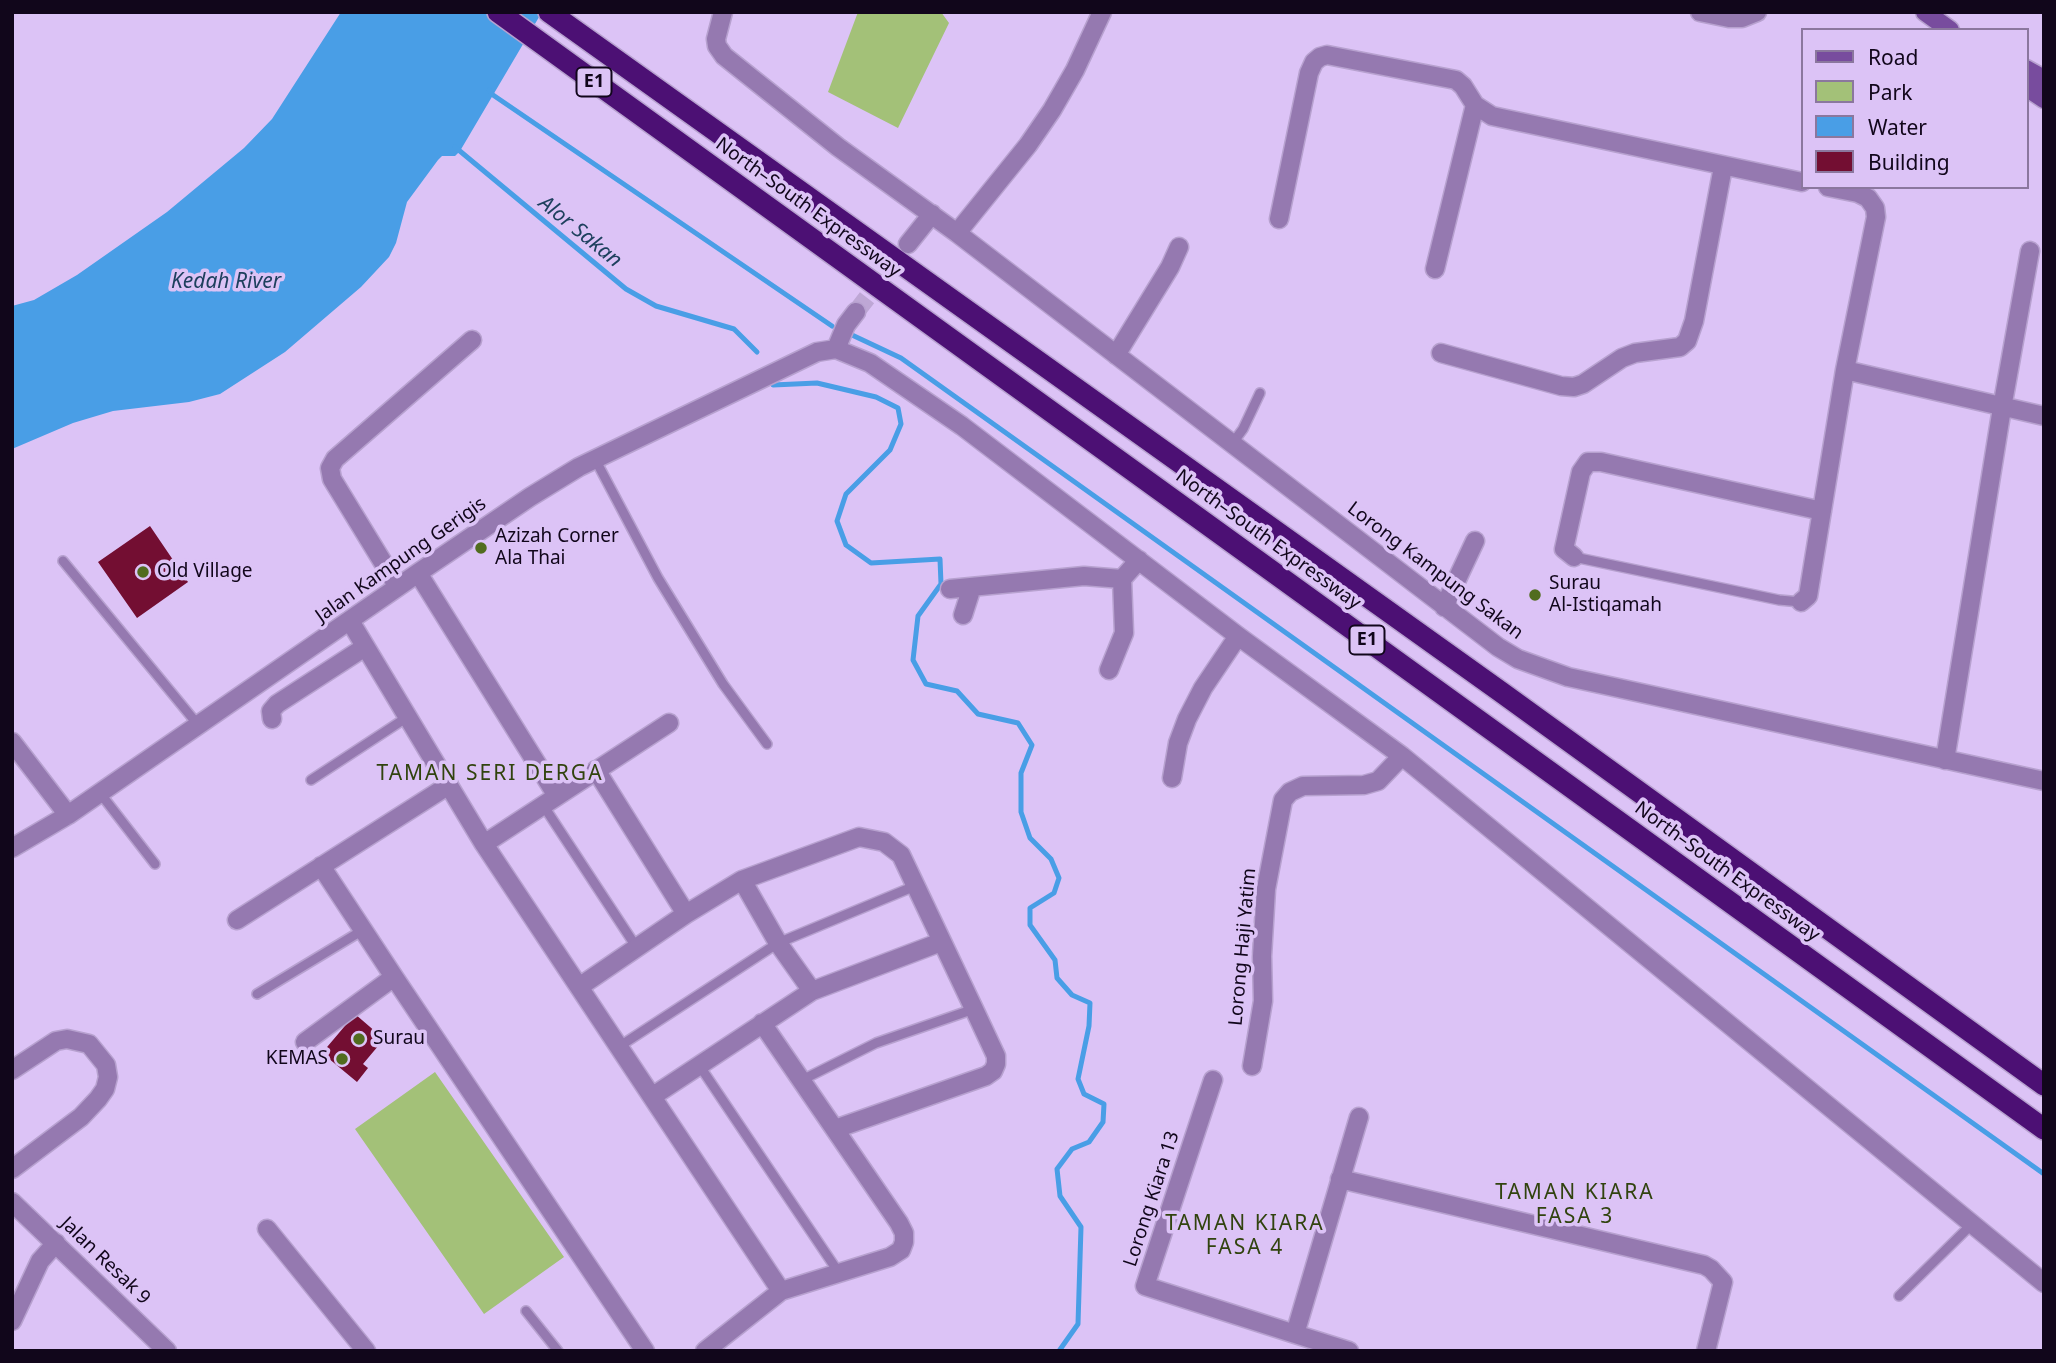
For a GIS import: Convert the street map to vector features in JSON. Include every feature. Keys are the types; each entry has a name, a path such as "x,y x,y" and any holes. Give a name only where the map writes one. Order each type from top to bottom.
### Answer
{"highway":[{"name":"North–South Expressway","path":"498,12 2044,1129"},
{"name":"North–South Expressway","path":"549,12 1501,692 2044,1085"}],"main road":[{"path":"1924,12 1947,28"},
{"path":"2028,70 2044,79"},
{"path":"2028,88 2044,99"}],"street":[{"name":"Lorong Kampung Sakan","path":"723,12 716,39 724,56 838,147 957,233 1498,648 1518,659 1568,677 2044,781"},
{"path":"957,233 1028,145 1052,110 1075,70 1102,12"},
{"path":"1700,12 1729,18 1742,18 1758,12"},
{"path":"1279,219 1309,73 1314,62 1320,57 1338,55 1445,76 1463,86 1475,105 1492,116 1800,182"},
{"path":"1435,269 1475,105"},
{"path":"1441,354 1561,386 1574,387 1622,358 1636,353 1680,347 1687,341 1694,321 1723,167"},
{"path":"1801,602 1808,596 1845,370 1876,217 1875,208 1868,198 1838,189"},
{"path":"908,244 932,215"},
{"path":"1116,355 1170,267 1179,247"},
{"path":"1945,760 2030,251"},
{"path":"856,312 846,325 836,349 870,363 962,426 1238,636 1402,755 2044,1283"},
{"path":"398,587 332,479 330,468 335,459 472,340"},
{"name":"Jalan Kampung Gerigis","path":"12,848 68,815 530,497 595,459 817,352 836,349"},
{"path":"1845,370 2044,416"},
{"path":"1574,557 1566,553 1564,548 1581,472 1588,462 1601,462 1822,511"},
{"path":"1444,607 1475,541"},
{"path":"1109,670 1124,633 1122,579 1139,560"},
{"path":"418,573 550,801"},
{"path":"950,589 1084,576 1122,579"},
{"path":"962,615 972,587"},
{"path":"350,621 484,844 781,1291"},
{"path":"1172,778 1178,743 1186,719 1238,636"},
{"path":"272,719 271,711 277,704 365,646"},
{"path":"484,844 669,723"},
{"path":"12,742 68,815"},
{"name":"Lorong Haji Yatim","path":"1252,1066 1263,1001 1262,956 1266,889 1283,800 1290,792 1303,786 1364,785 1378,781 1402,755"},
{"path":"596,770 686,914"},
{"path":"237,920 449,785"},
{"path":"579,986 742,880 859,837 884,842 901,855 996,1056 993,1071 986,1076 835,1129"},
{"path":"321,866 645,1351"},
{"path":"742,880 779,943 812,991"},
{"path":"653,1096 812,991 942,942"},
{"path":"305,1042 394,977"},
{"path":"705,1351 781,1291 890,1257 901,1250 904,1233 762,1023"},
{"path":"12,1070 56,1041 67,1039 89,1044 106,1065 108,1077 105,1089 98,1099 80,1117 12,1169"},
{"name":"Lorong Kiara 13","path":"1213,1080 1145,1286 1295,1334"},
{"path":"1349,1351 1295,1334 1359,1117"},
{"path":"1340,1179 1704,1265 1723,1282 1706,1351"},
{"name":"Jalan Resak 9","path":"12,1202 167,1351"},
{"path":"267,1229 366,1351"},
{"path":"12,1321 17,1292 56,1243"}],"lane":[{"path":"1232,444 1243,429 1260,393"},
{"path":"595,459 665,589 723,684 767,744"},
{"path":"1574,557 1779,600 1801,602"},
{"path":"63,561 199,726"},
{"path":"311,780 409,716"},
{"path":"100,793 155,864"},
{"path":"550,801 637,948"},
{"path":"620,1046 779,943 915,886"},
{"path":"257,994 363,930"},
{"path":"800,1081 876,1043 974,1009"},
{"path":"699,1065 841,1274"},
{"path":"1899,1296 1971,1225"},
{"path":"526,1311 558,1351"}],"green space":[{"path":"858,12 941,12 949,23 898,128 828,92"},
{"path":"435,1072 564,1257 484,1314 355,1129"}],"water":[{"name":"Kedah River","path":"341,12 542,12 460,151 455,156 442,156 407,202 396,243 389,257 361,287 285,352 220,394 189,402 113,411 73,423 12,449 12,306 34,300 77,275 167,212 244,148 272,119"}],"building":[{"name":"Old Village","path":"150,526 188,582 137,618 98,562"},
{"name":"Surau","path":"355,1014 384,1039 363,1064 368,1068 357,1082 322,1053"}],"waterway":[{"path":"489,90 832,326"},
{"name":"Alor Sakan","path":"455,147 626,289 656,306 734,329 757,352"},
{"path":"852,335 901,358 2044,1174"},
{"name":"Alor Sakan","path":"773,385 817,383 876,397 898,408 901,424 890,450 846,494 837,521 846,545 871,563 940,559 941,584 918,616 913,660 926,684 957,691 978,714 1018,723 1032,745 1021,773 1021,812 1030,838 1051,859 1059,878 1054,893 1030,908 1030,925 1055,960 1057,978 1072,995 1090,1003 1089,1026 1078,1079 1084,1094 1104,1104 1103,1122 1089,1142 1072,1149 1057,1169 1060,1196 1081,1227 1078,1324 1059,1351"}],"tunnel":[{"path":"856,312 904,250"}],"place":[{"name":"Azizah Corner Ala Thai","path":"481,548"},
{"name":"Old Village","path":"143,572"},
{"name":"Surau Al-Istiqamah","path":"1535,595"},
{"name":"Surau","path":"359,1039"},
{"name":"KEMAS","path":"342,1059"}],"district":[{"name":"TAMAN SERI DERGA","path":"490,774"},
{"name":"TAMAN KIARA FASA 3","path":"1575,1205"},
{"name":"TAMAN KIARA FASA 4","path":"1245,1236"}]}
